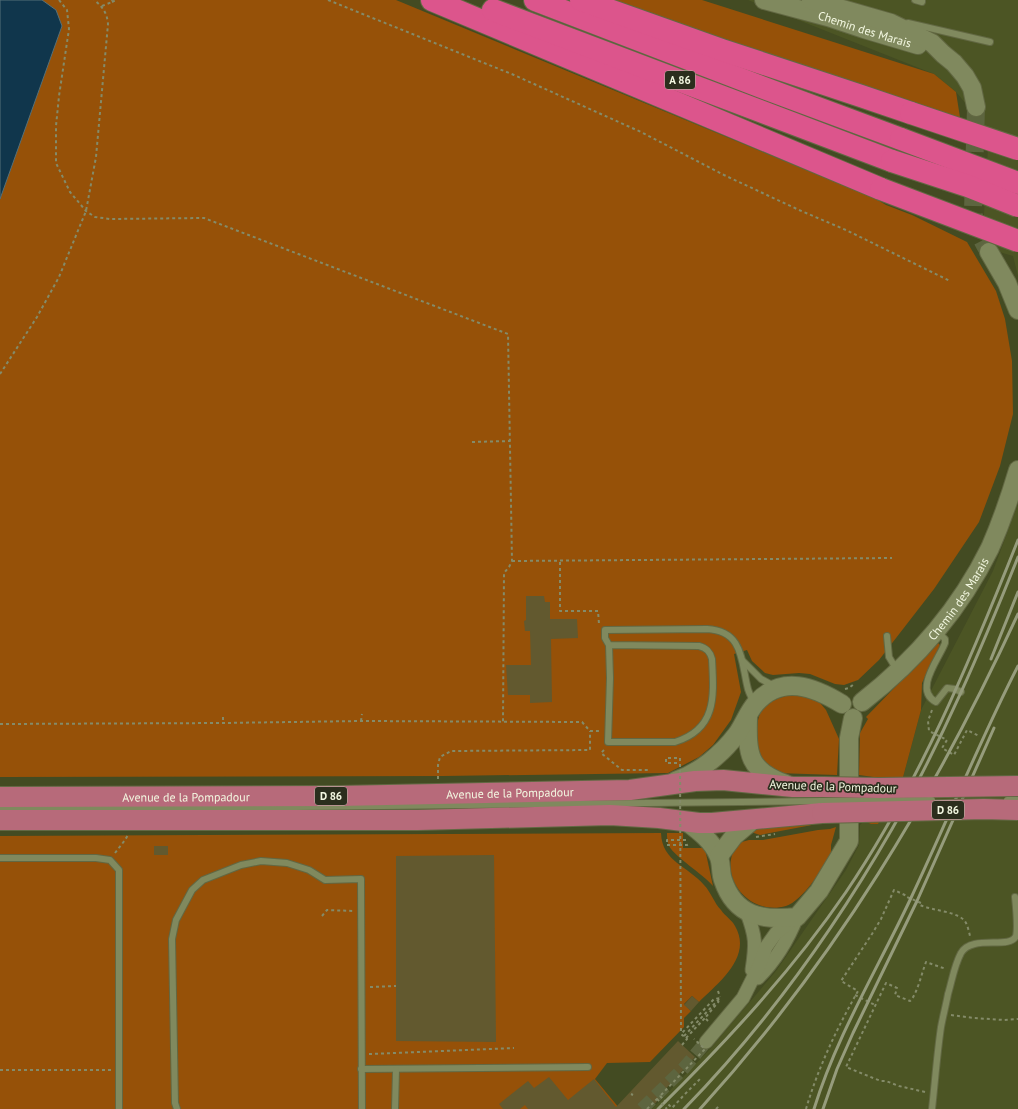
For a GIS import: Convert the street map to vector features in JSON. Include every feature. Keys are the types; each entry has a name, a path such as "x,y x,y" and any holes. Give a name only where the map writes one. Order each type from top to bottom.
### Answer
{"highway":[{"path":"432,0 881,189 1018,241"},
{"name":"A 86","path":"466,0 892,161 968,186 1018,206"},
{"name":"A 86","path":"535,0 1018,183"},
{"path":"581,0 722,50 1018,149"}],"main road":[{"name":"Avenue de la Pompadour","path":"0,797 338,796 630,790 656,778 695,781 723,780 793,787 822,800 878,812 984,810 1010,805"},
{"name":"Avenue de la Pompadour","path":"0,820 418,820 610,815 659,818 686,831 712,823 790,816 822,800 879,788 1018,786"}],"street":[{"name":"Chemin des Marais","path":"764,0 832,8 891,22 932,43 942,54 954,63 965,76 972,88 976,107"},
{"name":"Chemin des Marais","path":"811,0 832,8 864,29 942,54"},
{"path":"989,252 1007,283 1018,310"},
{"name":"Chemin des Marais","path":"862,702 898,672 937,631 961,597 990,548 1018,470"},
{"path":"656,778 686,777 701,768 723,750 737,734 751,711 763,697 779,688 791,686 813,689 842,704"},
{"path":"851,696 858,697 862,702 864,704 863,711 859,716 849,718 844,714 841,707 845,698 851,696"},
{"path":"751,711 747,742 752,760 760,770 771,779 793,787"},
{"path":"706,1042 743,998 749,987 766,970 788,939 797,917 819,890 849,841 849,738 853,718"},
{"path":"719,856 734,836 753,820"},
{"path":"686,831 707,838 719,856 722,879 730,895 747,913 754,931 755,946 749,987"},
{"path":"747,913 769,919 797,917"}],"lane":[{"path":"915,0 922,2 922,0"},
{"path":"891,22 904,22 990,42"},
{"path":"609,644 699,646 705,648 711,654 712,659 713,694 710,709 700,728 692,736 684,740 675,742 608,742 610,678 609,644 605,638 605,630 707,629 720,630 729,634 741,652 751,711"},
{"path":"937,631 942,634 945,639 945,643 930,672 926,691 927,695 936,702 947,688 955,689 961,692"},
{"path":"887,636 889,657 898,672"},
{"path":"743,662 761,679 779,688"},
{"name":"Avenue de la Pompadour","path":"0,809 938,800"},
{"name":"Avenue de la Pompadour","path":"1010,805 1018,800"},
{"path":"0,858 96,858 110,860 118,870 119,1109"},
{"path":"177,1109 175,1103 172,939 176,920 192,890 203,880 241,865 261,861 287,864 309,870 325,880 361,879 362,1109"},
{"path":"932,1109 941,1027 954,973 962,952 967,946 970,945 1003,942 1014,939 1018,928 1015,897"},
{"path":"361,1069 396,1070 588,1067"},
{"path":"396,1070 396,1109"}],"path":[{"path":"59,0 67,10 69,29 56,126 56,163 70,192 86,211 95,217 110,219 204,218 508,334 512,561 504,573 503,722"},
{"path":"0,374 37,317 59,278 86,211 96,150 108,24 107,15 102,6 94,0"},
{"path":"102,6 116,0"},
{"path":"328,0 514,75 620,123 724,175 846,230 950,281"},
{"path":"472,442 510,441"},
{"path":"512,561 560,562 760,558 892,558"},
{"path":"560,562 560,611 598,611 599,626 605,630"},
{"path":"936,702 928,721 928,731 947,740 942,748 954,755 967,730 979,736"},
{"path":"361,721 362,714"},
{"path":"223,717 223,723"},
{"path":"0,724 361,721 582,722 590,731 590,750 451,751 440,757 438,765 438,783"},
{"path":"590,731 609,730"},
{"path":"601,753 622,770 656,778"},
{"path":"666,763 666,758 680,758 681,1034"},
{"path":"680,840 686,831"},
{"path":"110,860 130,832"},
{"path":"680,840 667,840 667,845 687,845"},
{"path":"806,1109 821,1066 858,990 841,981 878,924 894,890 921,903 920,905 926,908 956,915 963,919 968,926 970,945"},
{"path":"322,916 327,910 361,911"},
{"path":"934,1094 872,1078 846,1067 886,983 897,988 895,995 911,1001 926,962 954,973"},
{"path":"361,987 396,986"},
{"path":"718,991 720,998"},
{"path":"855,995 875,1005"},
{"path":"681,1034 714,999 720,998"},
{"path":"684,1036 720,998"},
{"path":"944,1013 974,1018 1004,1020 1018,1019"},
{"path":"682,1045 705,1018"},
{"path":"647,1109 653,1102 661,1097 705,1049 694,1039 687,1039 681,1034"},
{"path":"362,1054 514,1048"},
{"path":"0,1070 118,1070"},
{"path":"678,1102 701,1078"},
{"path":"661,1097 672,1108 685,1094"},
{"path":"657,1099 667,1109"},
{"path":"716,1109 720,1105"},
{"path":"651,1106 654,1109"}],"shaded area":[{"path":"0,0 396,0 876,199 967,242 996,291 1005,319 1012,361 1013,414 1000,466 979,522 934,589 879,660 858,680 844,685 835,684 810,674 799,673 773,675 765,673 752,661 747,650 734,654 741,692 731,720 713,745 699,757 668,773 444,776 0,777"},
{"path":"603,0 702,0 934,74 956,92 961,124"},
{"path":"748,0 1018,0 1018,276 1013,256 982,247 989,131 956,92 934,74"},
{"path":"1018,504 1018,1109 652,1109 711,1048 776,971 846,870 859,845 860,825 902,781 921,710 993,571"},
{"path":"938,643 940,645 922,683 921,710 902,781 859,775 860,733 868,719 866,717"},
{"path":"788,695 800,695 816,698 826,710 839,739 837,775 776,773 757,755 757,729 761,710 770,702"},
{"path":"881,818 878,824 871,824 863,820 828,820 812,825 760,835 748,831 763,824 828,819"},
{"path":"836,827 831,845 831,853 828,859 812,883 799,898 792,903 786,906 772,908 760,905 748,899 740,891 733,880 731,868 732,855 738,843"},
{"path":"661,833 662,843 666,851 677,863 698,878 709,891 724,914 734,924 739,937 740,948 737,959 731,968 699,1002 692,996 684,1004 691,1011 684,1018 684,1027 650,1062 607,1063 595,1079 620,1109 0,1109 0,836"},
{"path":"667,833 683,833 683,848 705,849 713,886 672,851 668,844"}],"water":[{"path":"0,0 42,0 56,10 62,26 0,199"}],"building":[{"path":"526,596 544,596 545,602 550,602 550,619 577,619 578,638 551,639 552,702 530,703 530,695 508,695 506,665 531,665 530,631 525,631 524,621 526,620"},
{"path":"154,846 168,846 168,855 154,855"},
{"path":"494,855 496,1042 396,1041 396,856"},
{"path":"692,996 699,1002 691,1011 684,1005"},
{"path":"678,1041 695,1057 660,1095 661,1097 650,1109 528,1109 525,1105 520,1109 503,1109 499,1104 528,1081 534,1088 549,1077 568,1100 594,1079 616,1107"}],"tunnel":[{"path":"976,107 973,211 975,222 983,242 989,252"},
{"path":"642,1109 684,1068 706,1042"}],"railway":[{"path":"658,1109 733,1032 781,978 846,892 872,851 920,765 941,721 962,676 1018,540"},
{"path":"684,1109 743,1044 797,976 870,867 910,796 944,730 990,627 1018,557"},
{"path":"991,659 1018,592"},
{"path":"700,1109 749,1053 795,995 838,935 878,874 952,747 1018,614"},
{"path":"814,1109 834,1055 858,1003 924,871 990,724 1018,666"},
{"path":"823,1109 837,1069 853,1033 917,901 994,728"}]}
